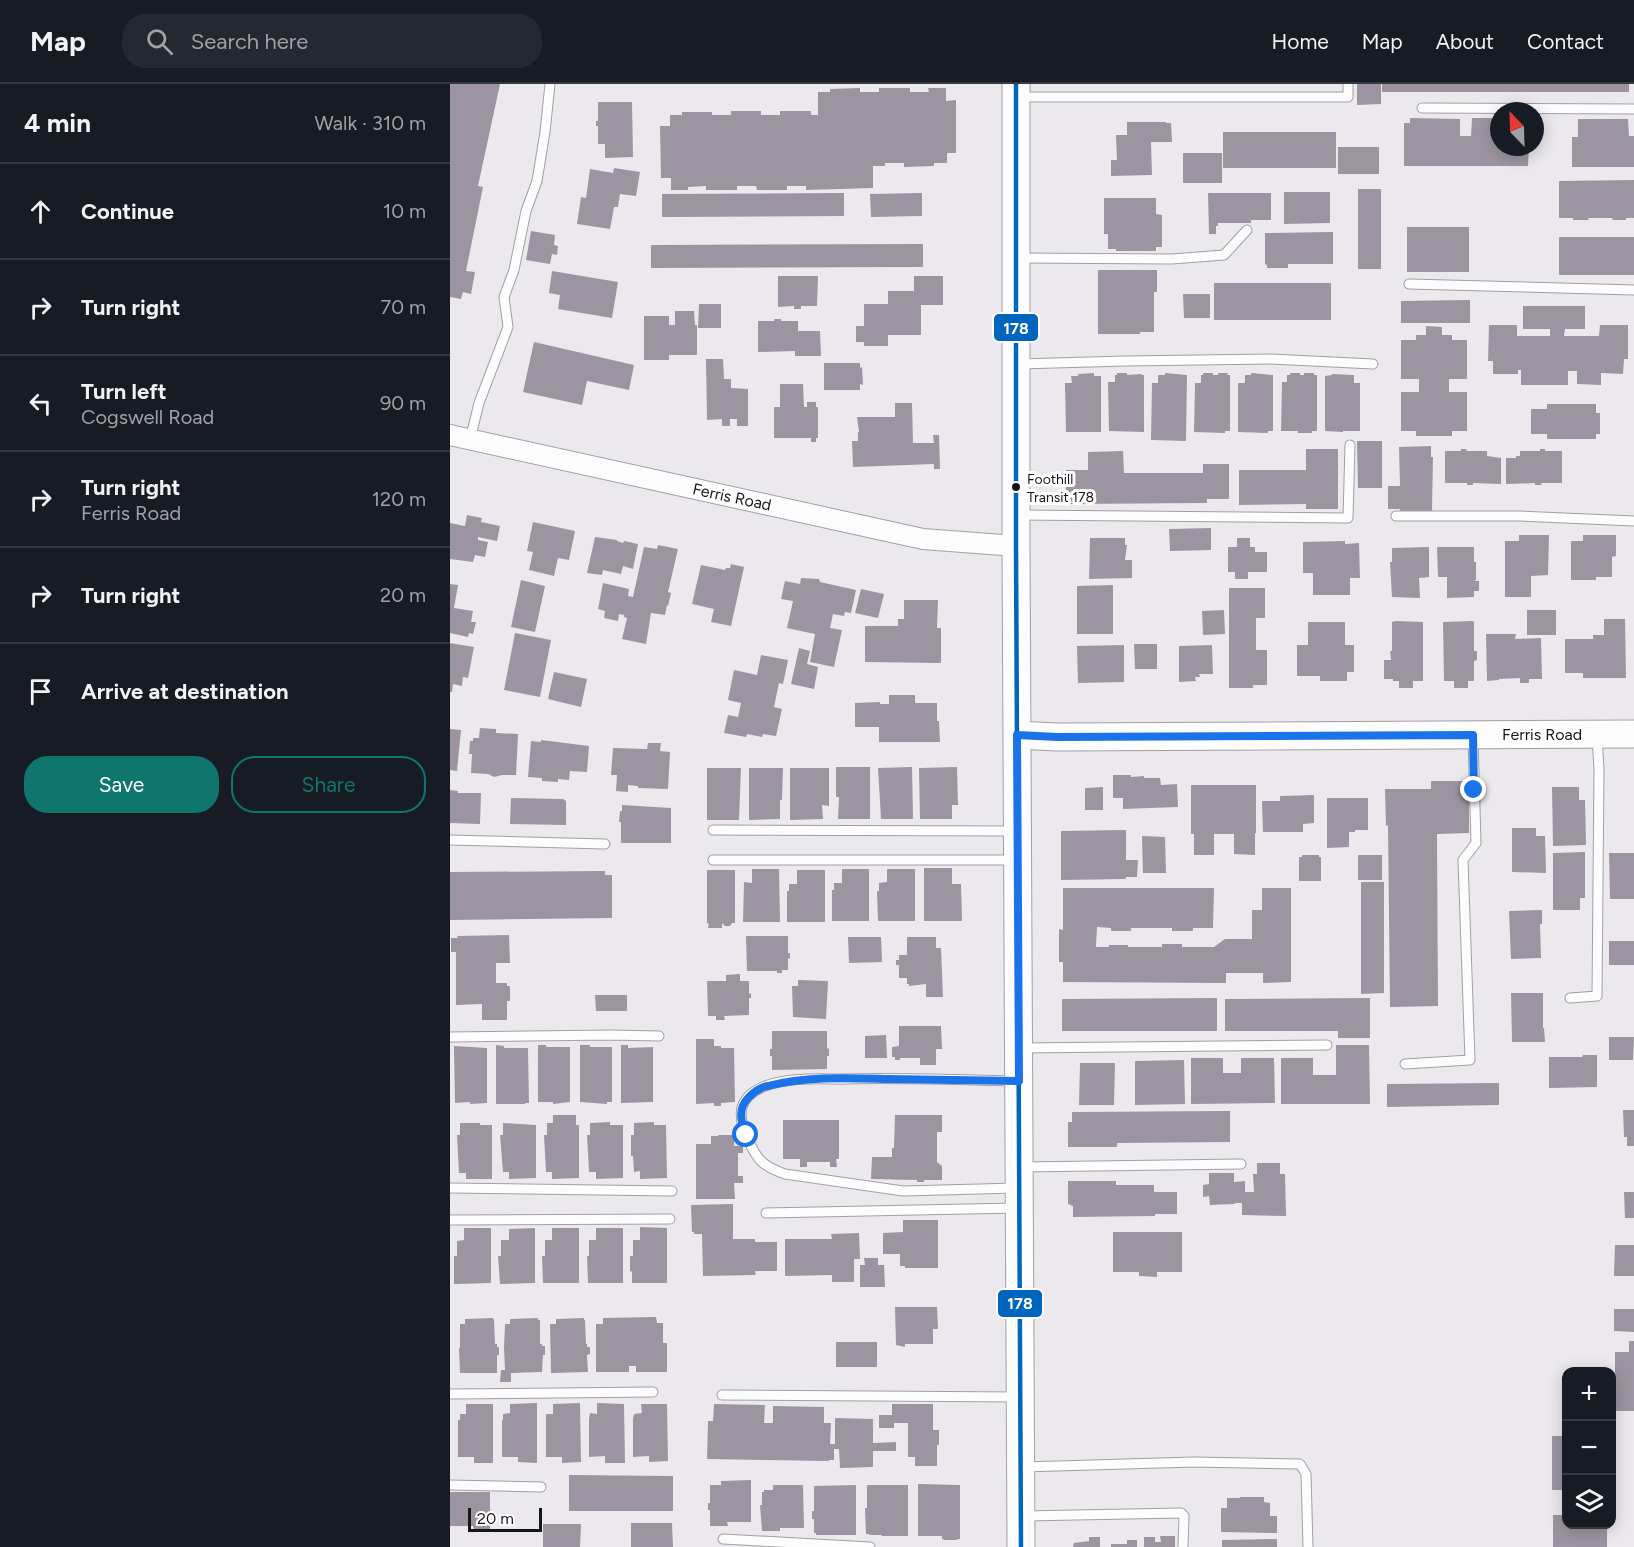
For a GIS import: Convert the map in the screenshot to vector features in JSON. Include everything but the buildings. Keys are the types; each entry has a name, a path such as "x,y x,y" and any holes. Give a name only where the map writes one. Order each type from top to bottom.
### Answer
{"street":[{"path":"1016,91 1021,1547"},
{"name":"Ferris Road","path":"450,435 924,539 1016,546"},
{"name":"Ferris Road","path":"1017,735 1069,737 1634,734"}],"lane":[{"path":"470,440 479,403 508,327 504,297 514,270 526,211 537,181 550,84"},
{"path":"1016,91 1348,97 1348,84"},
{"path":"1422,108 1634,109"},
{"path":"1016,258 1172,259 1224,255 1247,230"},
{"path":"1409,284 1634,290"},
{"path":"1017,364 1270,359 1373,364"},
{"path":"1017,515 1348,518 1350,444"},
{"path":"1396,516 1519,516 1634,520"},
{"path":"1405,1064 1470,1060 1462,860 1476,843 1473,735"},
{"path":"1570,998 1597,996 1599,780 1597,735"},
{"path":"713,830 1018,831"},
{"path":"450,840 605,844"},
{"path":"713,860 1018,860"},
{"path":"450,1037 659,1036"},
{"path":"1019,1048 1327,1045"},
{"path":"1019,1081 809,1079 766,1086 754,1092 748,1097 740,1114 752,1148 760,1161 769,1168 785,1174 903,1191 1019,1188"},
{"path":"766,1213 1241,1164"},
{"path":"450,1188 672,1191"},
{"path":"450,1220 670,1219"},
{"path":"450,1394 653,1392"},
{"path":"722,1395 1020,1397"},
{"path":"1021,1467 1194,1462 1300,1464 1306,1474 1308,1547"},
{"path":"450,1485 541,1487"},
{"path":"1021,1516 1181,1513 1184,1516 1184,1547"},
{"path":"723,1539 870,1547"}],"transit line":[{"name":"178","path":"1016,84 1021,1547"}],"place":[{"name":"Foothill Transit 178","path":"1016,487"}],"route":[{"path":"746,1135 740,1114 743,1105 754,1092 766,1086 809,1079 856,1078 1019,1081 1017,735 1057,737 1473,735 1474,790"}]}
